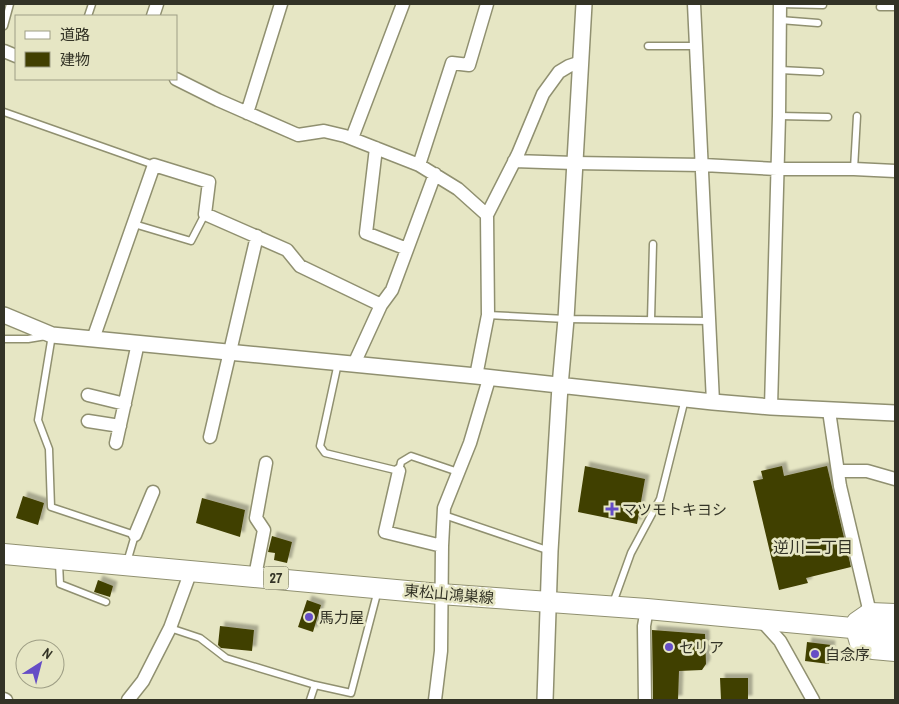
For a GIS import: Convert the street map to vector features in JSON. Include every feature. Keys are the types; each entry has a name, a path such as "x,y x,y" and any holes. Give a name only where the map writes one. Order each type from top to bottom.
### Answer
{"main road":[{"name":"東松山鴻巣線","path":"4,554 440,594 647,609 895,632"},
{"path":"895,614 870,612 857,622 856,629 860,643 873,649 895,651"}],"street":[{"path":"247,113 281,4"},
{"path":"352,138 403,4"},
{"path":"419,165 452,63 470,64 487,4"},
{"path":"545,700 550,551 566,319 584,4"},
{"path":"694,4 713,402"},
{"path":"771,407 779,116 780,4"},
{"path":"435,700 440,651 440,594 444,508 470,443 482,377 488,315 487,215 514,161 543,94 559,72 581,62"},
{"path":"178,80 298,135 324,130 352,138 419,165 458,189 487,215"},
{"path":"376,148 366,233 407,249"},
{"path":"514,161 895,171"},
{"path":"93,339 154,165 209,182 205,214 286,250 300,266 381,305"},
{"path":"354,364 381,305 392,290 434,174"},
{"path":"210,437 257,236"},
{"path":"4,315 52,335 354,364 713,402 829,411 895,413"},
{"path":"116,443 138,343"},
{"path":"88,395 125,404"},
{"path":"829,411 838,471 870,612"},
{"path":"88,421 120,426"},
{"path":"255,576 264,530 256,518 266,463"},
{"path":"399,471 385,532 442,546"},
{"path":"838,471 867,471 895,479"},
{"path":"135,535 153,492"},
{"path":"128,700 143,681 170,628 188,579 189,570"},
{"path":"645,700 644,626 647,609"},
{"path":"762,621 780,641 813,700"}],"lane":[{"path":"4,26 10,4"},
{"path":"780,4 823,5"},
{"path":"880,7 895,7"},
{"path":"780,20 818,23"},
{"path":"648,46 696,46"},
{"path":"780,70 820,72"},
{"path":"4,112 154,165"},
{"path":"779,116 828,117"},
{"path":"854,169 857,116"},
{"path":"134,224 191,241 205,214"},
{"path":"651,320 653,244"},
{"path":"488,315 566,319 710,321"},
{"path":"4,339 28,339 52,335 38,420 49,449 50,507 135,535 127,565"},
{"path":"338,363 320,446 325,453 399,471 401,462 411,456 458,472"},
{"path":"612,607 631,553 660,499 685,398"},
{"path":"444,515 550,551"},
{"path":"59,559 60,584 106,602"},
{"path":"170,628 200,638 226,658 315,685 351,693 377,600 378,588"},
{"path":"310,700 315,685"}],"building":[{"path":"585,466 645,479 637,524 578,512"},
{"path":"782,466 784,476 827,466 851,567 806,578 808,583 779,590 753,481 763,479 761,471"},
{"path":"23,496 44,503 38,525 16,518"},
{"path":"202,498 245,510 240,537 196,523"},
{"path":"272,536 292,542 287,563 274,560 275,553 268,552"},
{"path":"98,580 113,586 110,597 94,592"},
{"path":"307,600 321,605 313,632 298,627"},
{"path":"220,626 254,630 252,651 221,648 218,645"},
{"path":"652,630 705,634 706,664 702,670 679,671 678,700 653,700"},
{"path":"807,642 831,645 829,664 805,661"},
{"path":"720,678 748,678 748,700 721,700"}],"place":[{"name":"マツモトキヨシ","path":"612,509"},
{"name":"馬力屋","path":"309,617"},
{"name":"セリア","path":"669,647"},
{"name":"自念序","path":"815,654"}],"district":[{"name":"逆川二丁目","path":"813,547"}]}
